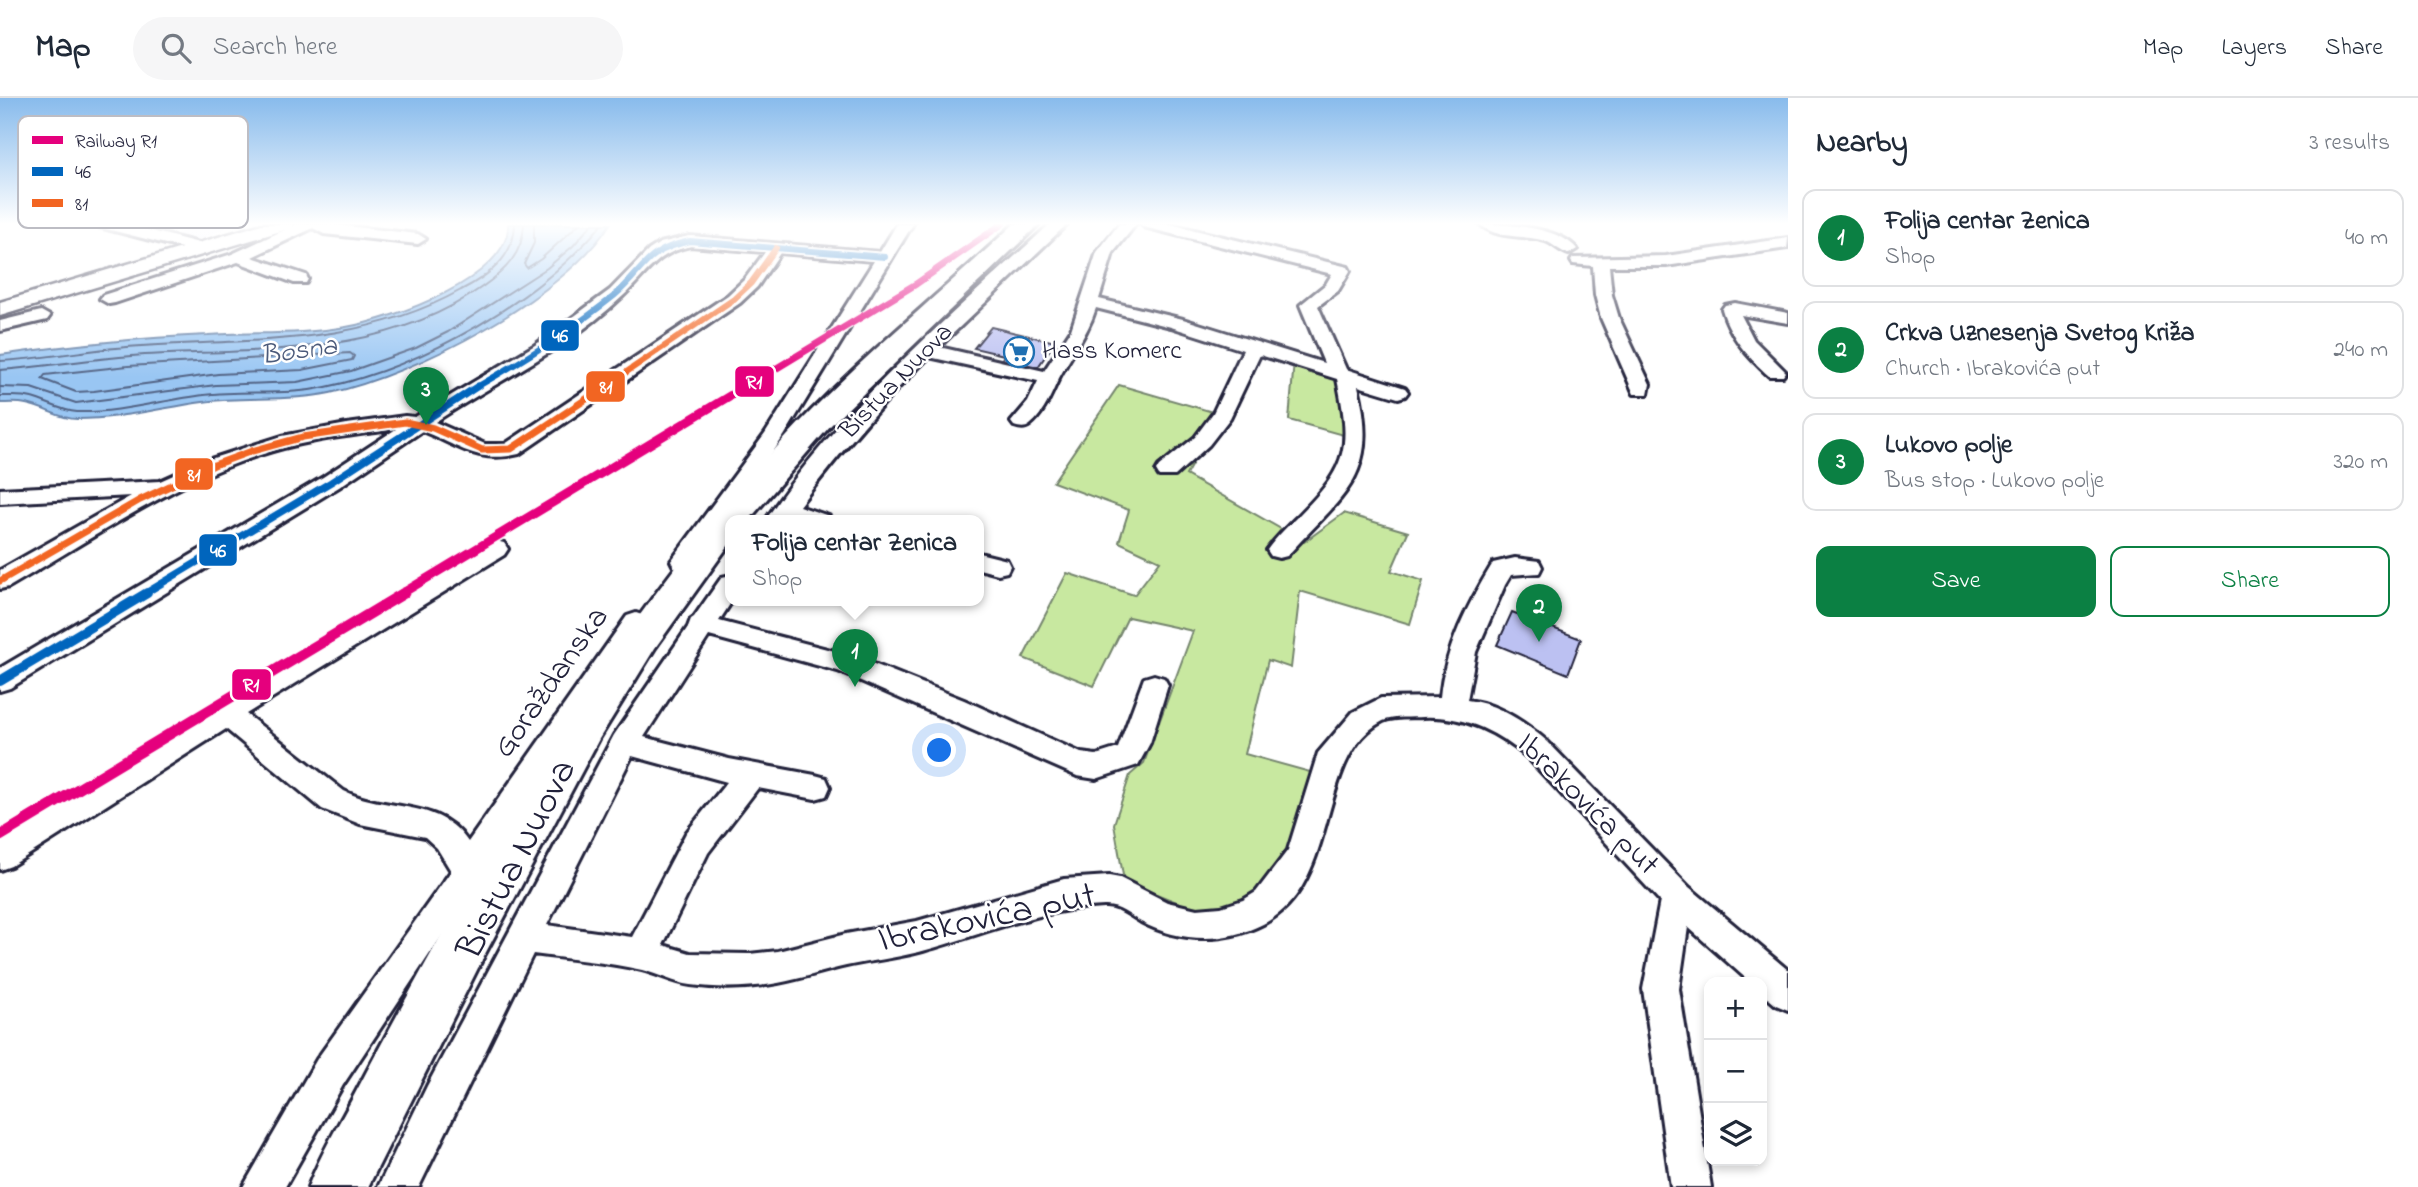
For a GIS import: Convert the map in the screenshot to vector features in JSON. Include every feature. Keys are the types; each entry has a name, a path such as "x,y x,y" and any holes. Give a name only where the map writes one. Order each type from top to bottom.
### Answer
{"highway":[{"path":"735,515 794,447 876,364 973,275"},
{"path":"337,1187 443,979 606,692 725,526"}],"main road":[{"path":"0,309 117,275"}],"street":[{"path":"109,299 183,275"},
{"path":"288,275 300,279"},
{"path":"0,681 324,486 507,371 573,327 616,294 634,275"},
{"path":"0,581 165,487 242,455 288,440 405,422 421,423 484,452 511,449 734,299 757,275"},
{"name":"Goraždanska","path":"263,1187 330,1072 468,872 489,835 599,673 774,436 873,275"},
{"name":"Bistua Nuova","path":"780,515 882,391 1005,275"},
{"path":"1021,422 1037,404 1049,377 1080,330 1098,275"},
{"path":"1279,550 1335,492 1355,459 1356,433 1341,374 1309,304 1332,287 1340,275"},
{"path":"1600,275 1604,297 1624,352 1640,381 1641,390"},
{"path":"1091,302 1135,311 1398,392"},
{"path":"1776,372 1754,353 1743,339 1734,323 1731,309 1788,317"},
{"path":"0,326 41,316"},
{"path":"1167,471 1202,441 1223,414 1254,347"},
{"path":"925,350 1049,377"},
{"path":"0,496 165,487"},
{"path":"0,856 227,716 245,700 496,549"},
{"path":"1453,707 1456,671 1465,642 1492,586 1502,569 1530,567"},
{"name":"Bistua Nuova","path":"398,1187 440,1099 624,743 725,591"},
{"path":"701,625 845,663 943,703 1077,764 1096,767 1128,757 1136,743 1154,685"},
{"name":"Ibrakovića put","path":"524,937 641,954 690,969 719,971 778,967 846,950 917,937 1064,894 1083,892 1120,893 1175,920 1196,924 1238,918 1252,913 1268,902 1295,868 1313,822 1333,753 1345,737 1381,709 1453,707 1489,716 1516,731 1538,750 1677,897 1788,993"},
{"path":"227,716 249,728 335,801 370,815 430,824 444,834 468,872"},
{"path":"624,743 750,776 815,787"},
{"path":"641,954 678,875 697,844 750,776"},
{"name":"Ibrakovića put","path":"1677,897 1662,966 1661,989 1691,1187"}],"green space":[{"path":"1294,361 1343,379 1350,437 1289,420"},
{"path":"1119,385 1220,414 1186,475 1304,542 1344,513 1408,532 1391,571 1423,581 1410,624 1300,591 1291,668 1268,660 1245,754 1328,777 1295,864 1260,900 1204,913 1124,881 1114,824 1130,775 1144,763 1193,631 1128,617 1094,686 1023,658 1067,573 1134,595 1160,561 1119,542 1129,510 1053,482"}],"water":[{"name":"Bosna","path":"474,275 563,275 484,330 443,351 364,384 330,393 219,400 93,419 70,418 26,404 0,403 0,355 156,338 329,330 390,316 445,293"}],"building":[{"name":"Hass Komerc","path":"991,327 1055,342 1038,367 1002,359 1004,355 974,348"},
{"path":"1512,612 1581,639 1568,674 1497,645"}],"rail line":[{"name":"R1","path":"0,836 930,275"}],"transit line":[{"name":"46","path":"0,681 331,482 458,398 542,349 616,294 634,275"},
{"name":"81","path":"0,581 140,500 214,465 289,440 405,422 433,428 482,450 511,449 691,330 734,299 757,275"}],"place":[{"name":"Hass Komerc","path":"1019,352"},
{"name":"Lukovo polje","path":"426,425"},
{"name":"Crkva Uznesenja Svetog Križa","path":"1539,642"},
{"name":"Folija centar Zenica","path":"855,687"}]}
